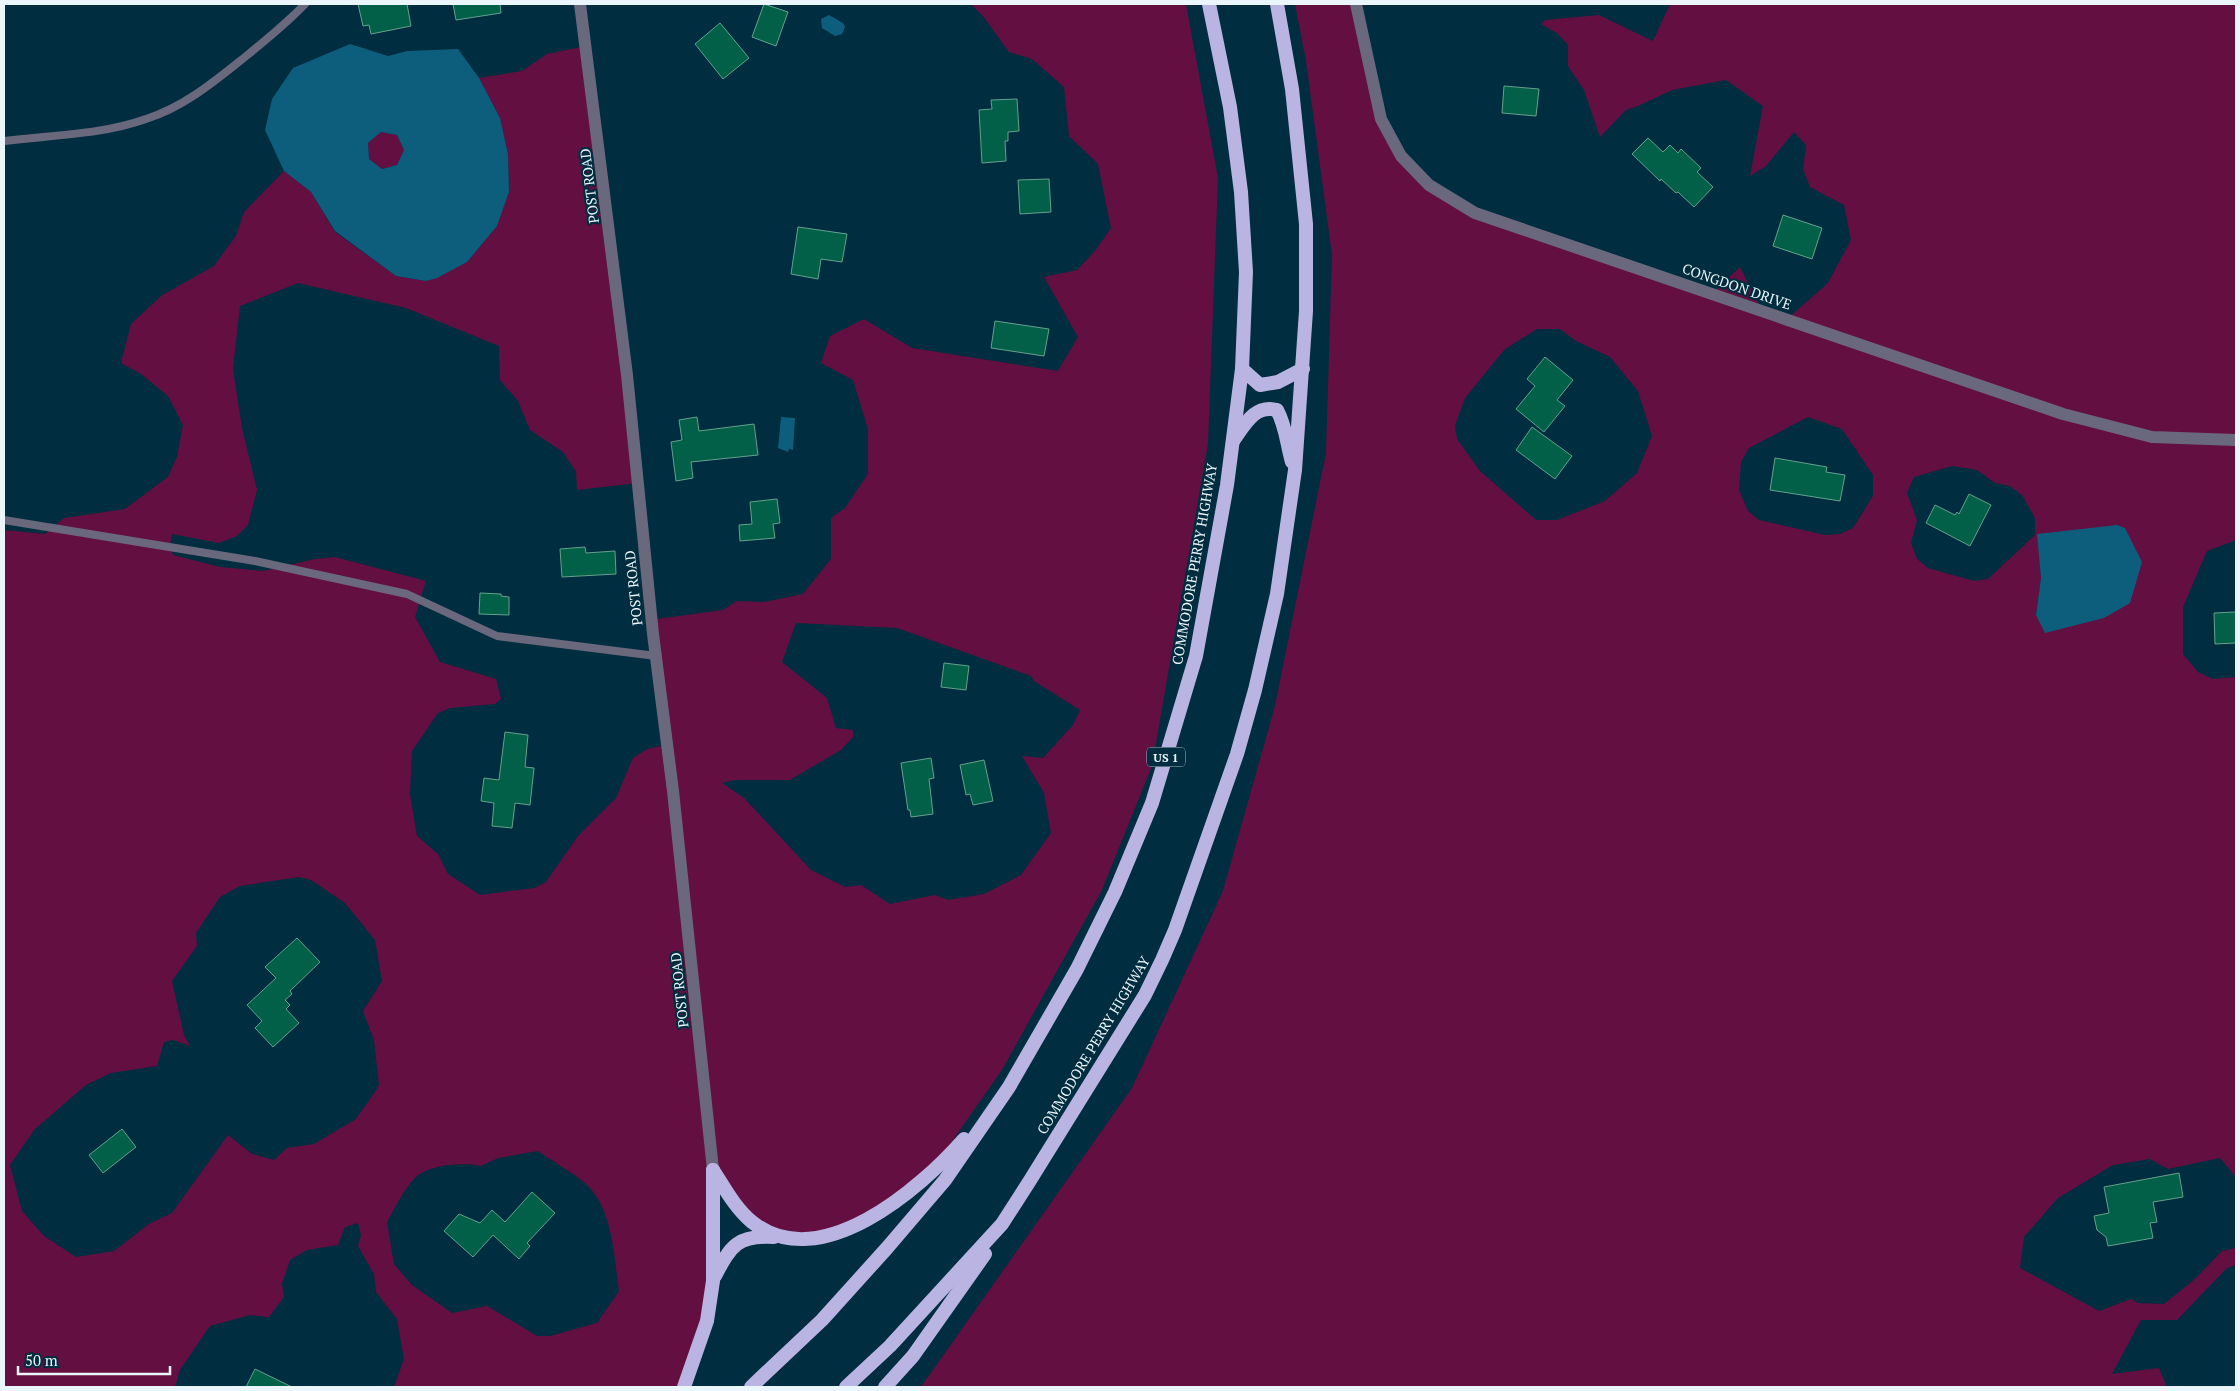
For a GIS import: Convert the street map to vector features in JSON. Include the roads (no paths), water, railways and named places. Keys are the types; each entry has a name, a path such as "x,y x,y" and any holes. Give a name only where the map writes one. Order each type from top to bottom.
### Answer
{"highway":[{"name":"COMMODORE PERRY HIGHWAY","path":"751,1387 822,1320 887,1248 945,1180 1010,1087 1077,969 1115,892 1152,803 1196,656 1227,485 1242,368 1246,272 1241,192 1230,107 1209,4"},
{"name":"COMMODORE PERRY HIGHWAY","path":"846,1387 890,1346 1002,1224 1145,994 1175,930 1237,754 1255,690 1277,594 1294,470 1303,369 1306,311 1306,224 1292,89 1277,4"},
{"path":"1242,368 1260,384 1278,382 1303,369"},
{"path":"1232,442 1252,415 1262,409 1278,410 1284,422 1287,445 1294,470"},
{"path":"713,1281 726,1255 736,1244 755,1236 802,1238 826,1236 849,1228 914,1189 947,1158 1010,1087"},
{"path":"713,1170 751,1221 782,1237"},
{"path":"684,1387 707,1320 713,1281 713,1170"},
{"path":"885,1387 913,1356 992,1243 1002,1224"}],"street":[{"name":"POST ROAD","path":"580,4 626,375 713,1170"},
{"name":"CONGDON DRIVE","path":"1356,4 1381,119 1401,156 1429,185 1475,213 2063,414 2152,437 2236,440"}],"lane":[{"path":"4,141 86,132 119,126 155,116 204,90 273,34 305,4"},
{"path":"4,520 255,561 406,594 497,636 656,656"}],"water":[{"path":"829,15 843,23 845,27 842,34 835,36 822,28 821,19"},
{"path":"350,44 388,56 407,51 458,49 479,78 500,118 508,154 509,192 497,226 467,262 437,278 426,281 396,276 335,231 311,192 284,171 265,130 272,99 293,68","holes":["381,132 397,135 404,150 397,165 382,169 369,159 368,143"]},
{"path":"781,417 795,418 793,450 789,449 788,452 778,448"},
{"path":"2117,525 2125,528 2142,562 2130,603 2104,618 2045,633 2036,615 2041,578 2037,534"}]}
